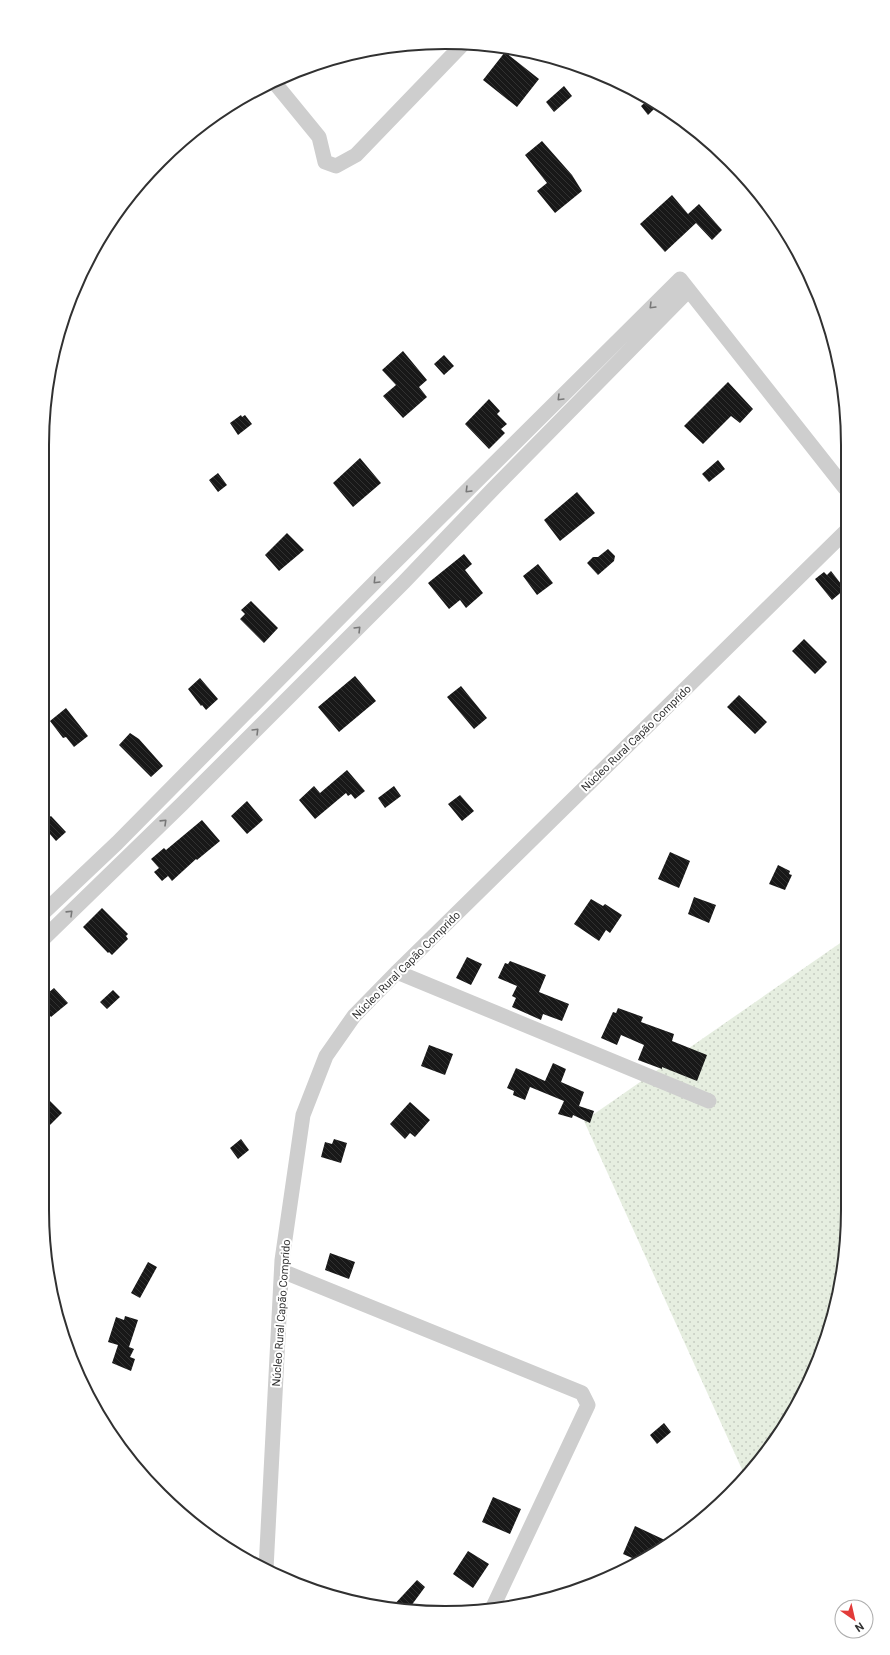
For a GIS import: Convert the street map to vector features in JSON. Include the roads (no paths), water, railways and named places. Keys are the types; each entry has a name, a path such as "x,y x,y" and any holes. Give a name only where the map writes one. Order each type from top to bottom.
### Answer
{"street":[{"path":"278,86 319,137 325,162 336,166 356,155 458,49"},
{"path":"684,284 841,483"},
{"path":"49,907 117,843 330,628 684,284"},
{"path":"49,933 345,642 684,284"},
{"name":"Núcleo Rural Capão Comprido","path":"266,1563 282,1271 303,1115 326,1056 354,1016 397,972 841,536"},
{"path":"330,628 345,642"},
{"path":"397,972 709,1101"},
{"path":"282,1271 582,1393 588,1405 495,1603"}]}
